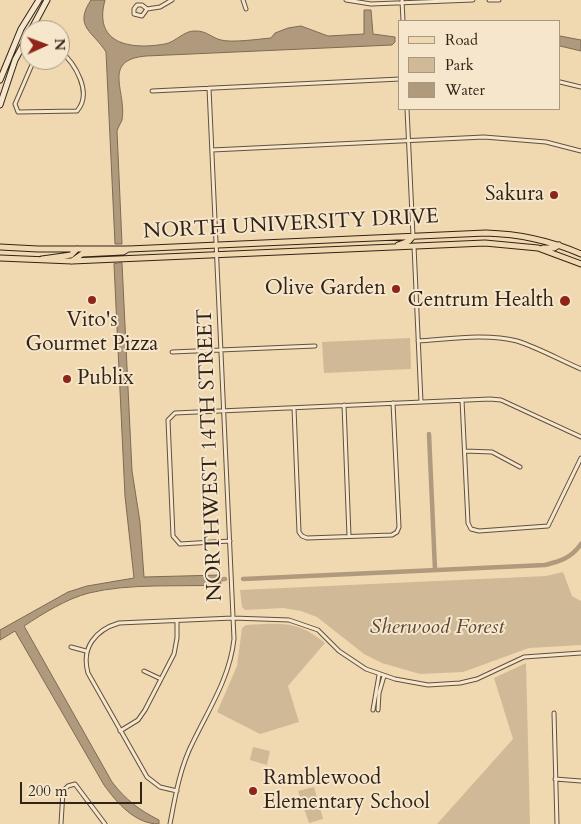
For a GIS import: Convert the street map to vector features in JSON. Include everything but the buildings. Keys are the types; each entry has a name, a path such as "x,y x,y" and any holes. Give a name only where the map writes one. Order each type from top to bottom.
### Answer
{"main road":[{"name":"NORTH UNIVERSITY DRIVE","path":"0,247 129,248 414,236 518,234 560,245 581,255"},
{"path":"414,246 419,240 442,235"},
{"path":"391,247 409,241 414,236"},
{"name":"NORTH UNIVERSITY DRIVE","path":"0,258 72,261 484,243 538,248 581,264"},
{"path":"538,248 554,248 560,245"},
{"path":"72,261 82,254 123,252 129,248"},
{"path":"39,260 50,256 71,254 77,249"},
{"path":"556,254 564,251 581,255"}],"street":[{"path":"27,20 39,0"},
{"path":"36,20 47,0"},
{"path":"147,9 142,5 137,5 134,9 134,14 142,16 147,9 160,6 172,0"},
{"path":"243,0 246,9"},
{"path":"346,0 371,4 473,0"},
{"path":"490,0 499,0"},
{"path":"402,2 403,20"},
{"path":"0,80 20,31"},
{"path":"0,104 20,51"},
{"path":"30,70 15,104 18,112 77,111 83,100 82,86 70,61"},
{"path":"152,90 398,79"},
{"path":"561,82 581,87"},
{"name":"NORTHWEST 14TH STREET","path":"170,824 177,791 192,744 224,681 232,653 233,618 218,244 209,88"},
{"path":"407,110 414,236"},
{"path":"212,150 484,137 546,142 581,151"},
{"path":"414,246 421,402"},
{"path":"418,341 507,339 534,348 581,369"},
{"path":"172,352 315,346"},
{"path":"462,400 468,524 471,529 479,531 548,526 581,458"},
{"path":"230,542 180,544 175,541 173,536 168,420 175,413 462,400 501,400 581,438"},
{"path":"294,408 299,532 307,538 392,534 397,532 399,527 394,404"},
{"path":"344,406 349,536"},
{"path":"465,451 492,452 520,467"},
{"path":"177,791 160,787 147,777 88,673 86,651 96,635 119,623 233,618 270,618 303,623 318,630 352,662 379,675 428,685 460,683 477,679 524,657 581,653"},
{"path":"120,731 138,720 174,654 177,638 177,621"},
{"path":"71,647 86,651"},
{"path":"144,671 161,679"},
{"path":"373,710 379,675"},
{"path":"378,710 379,694 384,676"},
{"path":"554,713 557,824"},
{"path":"555,779 581,781"},
{"path":"61,824 63,791 68,786 75,784 79,786 91,807 105,824"}],"green space":[{"path":"410,338 411,369 324,373 322,342"},
{"name":"Sherwood Forest","path":"563,572 572,596 581,601 581,645 529,648 463,672 420,674 382,663 364,654 317,617 301,611 283,608 245,610 242,607 240,590 546,576"},
{"name":"Sherwood Forest","path":"279,624 297,627 306,630 325,643 288,686 299,722 260,734 217,712 237,666 242,628 246,625"},
{"name":"Sherwood Forest","path":"526,663 530,824 437,824 513,739 494,678"},
{"path":"253,747 270,751 267,765 250,760"},
{"path":"314,787 323,819 309,823 298,791"}],"water":[{"path":"91,0 105,0 104,26 109,35 117,41 139,46 165,44 192,31 200,31 226,41 271,38 275,33 301,26 328,36 364,34 364,10 371,10 373,34 395,37 395,42 392,45 146,56 132,59 124,64 120,70 119,79 123,109 122,120 117,131 122,244 115,244 106,52 84,23 86,9"},
{"path":"561,36 581,40 581,51 561,46"},
{"path":"122,263 132,471 140,522 144,577 220,575 221,585 137,587 89,593 47,611 24,626 112,782 133,804 159,820 159,824 150,823 134,816 115,799 104,785 15,631 0,640 0,630 68,592 87,586 134,578 125,496 114,264"}],"waterway":[{"path":"429,434 435,570"},
{"path":"243,579 545,565 565,558 573,553 581,544"},
{"path":"215,580 225,579"}],"place":[{"name":"Sakura","path":"554,195"},
{"name":"Olive Garden","path":"396,289"},
{"name":"Vito's Gourmet Pizza","path":"92,300"},
{"name":"Centrum Health","path":"565,301"},
{"name":"Publix","path":"67,379"},
{"name":"Ramblewood Elementary School","path":"253,791"}]}
